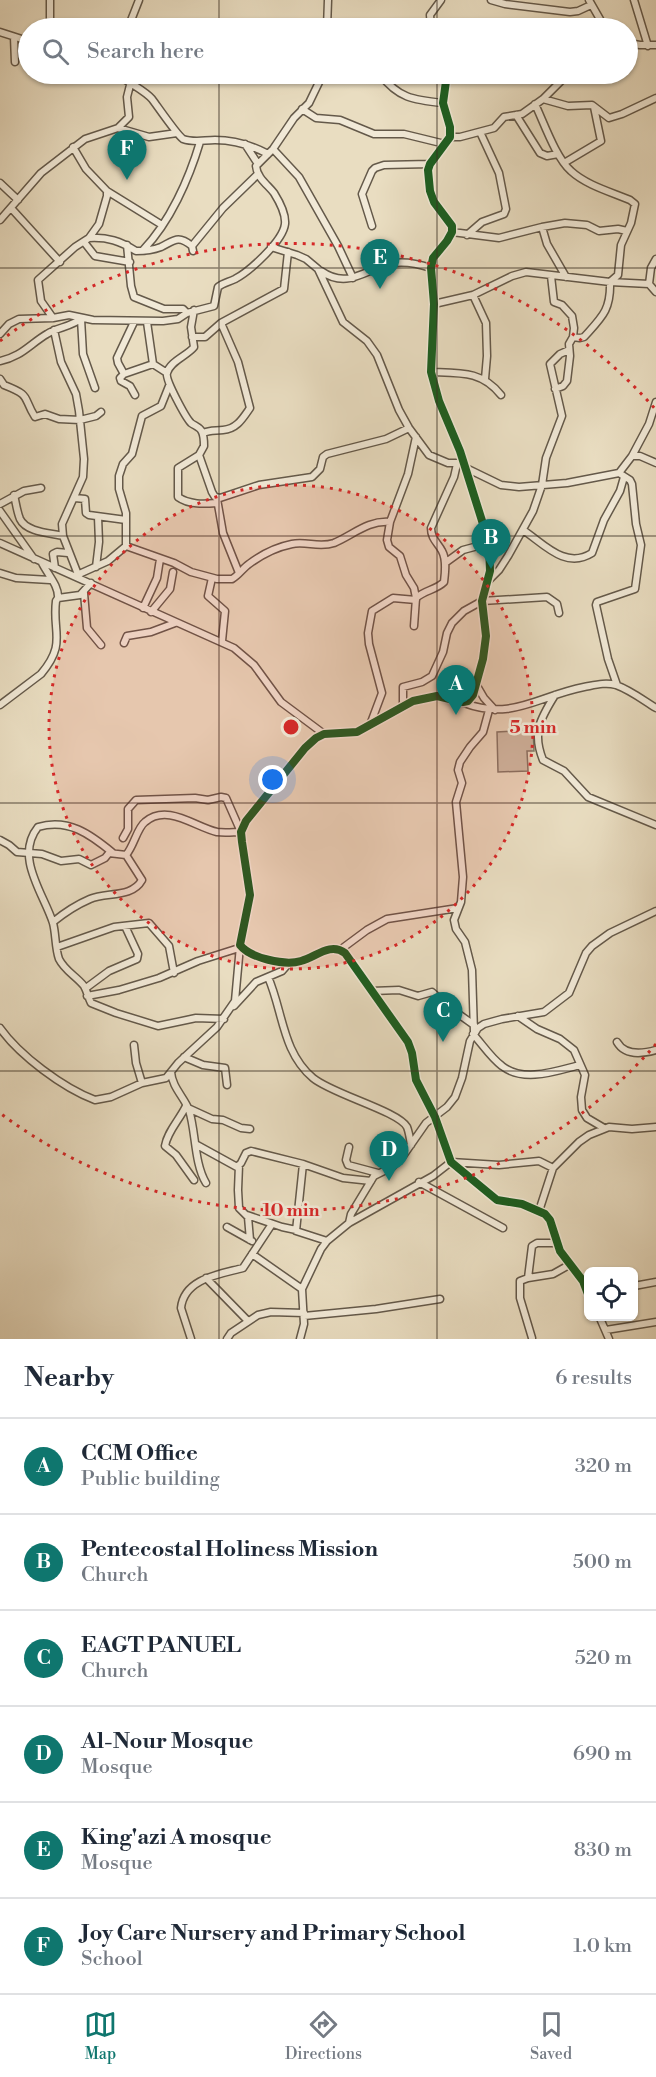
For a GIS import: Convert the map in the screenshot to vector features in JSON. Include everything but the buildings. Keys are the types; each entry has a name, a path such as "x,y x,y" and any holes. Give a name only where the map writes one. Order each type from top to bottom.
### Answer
{"street":[{"path":"50,0 50,18"},
{"path":"132,18 139,0"},
{"path":"327,18 328,0"},
{"path":"430,18 441,0"},
{"path":"490,0 570,12 578,11 590,3 599,18"},
{"path":"634,0 648,46"},
{"path":"0,32 18,37"},
{"path":"14,36 15,62"},
{"path":"638,45 656,45"},
{"path":"0,220 41,173 73,147 93,135 118,128 129,117 126,84"},
{"path":"132,84 152,99 177,133 185,139 219,140 245,144 270,152 299,177 338,246 353,278"},
{"path":"258,164 313,97 319,84"},
{"path":"388,84 401,95 443,103"},
{"path":"446,84 443,103 450,127 450,137 430,164 428,175 434,202 450,222 452,232 433,258 431,268 434,304 431,372 489,543 491,564 489,580 482,601 486,636 483,659 471,699 463,702"},
{"path":"450,137 460,137 494,128 504,117 522,114 543,99 558,84"},
{"path":"543,99 568,106 594,106 607,117 614,118 656,98"},
{"path":"535,104 558,153 578,177 634,202 631,223 620,251 618,275 610,282 607,310 584,337 573,336"},
{"path":"564,163 601,141 594,106"},
{"path":"302,109 316,118 340,120 374,134 404,134 445,144"},
{"path":"516,116 540,153 547,156 558,153"},
{"path":"118,128 149,137 177,133"},
{"path":"466,235 482,222 504,214 506,209 499,173 480,132"},
{"path":"144,250 159,233 174,207 200,141"},
{"path":"0,334 9,324 19,318 53,318 69,315 82,319 147,322 178,319 190,311 214,306 218,287 244,273 271,247 281,235 285,221 279,202 258,174 258,164 245,144"},
{"path":"73,147 90,174 107,191 162,225"},
{"path":"372,226 362,194 372,171 384,165 430,164"},
{"path":"86,240 105,238 127,244 134,250 144,250 160,247 177,239 185,240 193,249 223,208 258,174"},
{"path":"0,183 18,200"},
{"path":"53,318 41,301 38,279 86,240 102,217 107,191"},
{"path":"11,208 60,262"},
{"path":"452,232 499,238 542,227 572,224 587,225 599,231 618,229 627,231"},
{"path":"542,227 547,244 566,277"},
{"path":"86,240 95,256 130,262"},
{"path":"127,244 131,286 135,299 164,309 190,311"},
{"path":"271,247 306,259 335,280 353,278 394,263 411,263 431,268"},
{"path":"192,337 205,337 221,323 284,289 288,252"},
{"path":"649,284 651,268 656,259"},
{"path":"318,269 343,322 367,341 377,355 392,394 409,428 429,455 438,460 462,465 509,487 567,483 621,475 630,480 641,545 636,586 633,591 597,602 596,608 617,685"},
{"path":"434,304 474,296 519,273 526,272 649,284 656,292"},
{"path":"551,276 554,302 562,305 572,316 573,336 570,341 566,384 555,388"},
{"path":"474,296 486,323 485,379"},
{"path":"190,311 194,347 167,373 169,386 186,416 203,433 204,446 199,455 178,468 178,497 192,503 217,501 259,485 312,477 320,469 323,457 327,454 386,439 409,428"},
{"path":"0,360 17,356 54,330 82,319"},
{"path":"82,319 83,354 95,388"},
{"path":"124,374 117,358 134,322"},
{"path":"147,322 153,364 167,373"},
{"path":"203,433 209,430 235,427 250,408 238,362 221,323"},
{"path":"54,330 61,362 76,394 84,459 83,477 75,498 63,519 63,536 78,576"},
{"path":"489,580 499,570 533,511 542,485 546,458 562,416 550,364 560,354 569,350"},
{"path":"135,395 130,386 120,379 124,374 153,364"},
{"path":"431,372 464,374 485,379 501,395"},
{"path":"0,379 4,386 25,395 35,417 45,414 80,420 96,416 100,411"},
{"path":"126,546 125,507 119,489 120,469 132,454 142,416 161,406 169,386"},
{"path":"523,530 556,555 571,558 592,553 604,520 617,499 621,475 650,424 656,402"},
{"path":"414,626 416,599 414,588 406,575 400,556 388,544 390,522 408,474 416,437"},
{"path":"199,455 217,501 223,533 239,573"},
{"path":"632,456 640,456 656,463"},
{"path":"370,726 382,693 369,644 370,614 393,598 416,599 422,593 436,589 444,582 443,553 431,536 431,528 454,477 462,465"},
{"path":"0,504 31,488 42,488"},
{"path":"14,495 22,523 29,528 63,536"},
{"path":"75,498 84,499 87,514 126,520"},
{"path":"0,511 35,560"},
{"path":"96,567 99,542 98,517"},
{"path":"126,546 212,578 232,579 263,555 291,544 332,543 365,526 390,522"},
{"path":"0,543 42,563 78,576 151,612 234,648 255,665 281,702 324,734"},
{"path":"445,563 463,550 489,543"},
{"path":"78,576 108,561 126,546"},
{"path":"55,568 53,554 69,553"},
{"path":"143,608 157,578 160,559"},
{"path":"0,705 41,674 57,643 55,604 58,589 50,580 42,563"},
{"path":"151,612 170,589 173,572"},
{"path":"1,575 50,580"},
{"path":"212,578 208,596 225,611 222,641"},
{"path":"58,598 73,597 84,593 92,583"},
{"path":"84,593 87,628 101,645"},
{"path":"403,706 403,687 422,682 432,676 452,622 464,611 482,601 547,597 557,604 559,613"},
{"path":"124,643 127,636 151,632 175,623"},
{"path":"241,832 246,821 305,747 316,738 324,734 357,732 413,701 437,696 492,710 526,706 555,695 603,683 617,685 656,708"},
{"path":"477,685 492,710"},
{"path":"555,695 539,722 539,748 543,760 564,771 588,797 656,825"},
{"path":"349,1223 351,1214 371,1181 378,1173 392,1167 411,1145 423,1126 447,1107 459,1089 474,1030 473,975 467,946 454,925 454,918 461,902 463,876 460,858 459,815 456,806 462,783 458,767 470,747 483,732 492,710"},
{"path":"123,838 128,829 128,809 136,800 226,798 241,832 250,895 239,947 233,1006"},
{"path":"126,855 131,850 145,821 155,818 178,817 217,832 241,832"},
{"path":"113,853 90,837 60,823 38,827 32,836 30,854 33,877 52,922 59,959 65,969 86,988 87,996 93,1004 105,1010 158,1026 196,1018 224,1019"},
{"path":"0,840 9,844 17,852 42,854 61,861 79,859 91,865 105,858 109,853 126,855 142,880 135,888 90,899 64,912 52,922"},
{"path":"340,950 367,930 387,919 458,908"},
{"path":"474,1030 489,1022 540,1014 553,1006 569,993 586,953 592,946 610,933 656,911"},
{"path":"57,947 99,931 151,924 169,946 174,973"},
{"path":"86,988 109,971 137,959 138,954 125,926"},
{"path":"87,996 119,990 174,973 198,961 239,947 261,958 289,963 300,962 330,949 340,950 345,953 408,1042 416,1080 435,1117 452,1162 497,1200 522,1204 539,1211 550,1220 556,1243 569,1265 584,1283"},
{"path":"0,1028 25,1056 88,1098 102,1100 142,1083 163,1079 184,1057 201,1044 256,982 282,970 289,963"},
{"path":"268,977 287,1039 295,1057 308,1074 342,1095 396,1118 407,1129 411,1145"},
{"path":"372,991 399,990 418,996 432,992 474,1030 500,1065 522,1074 549,1072 580,1065"},
{"path":"517,1016 574,1050 585,1078 581,1097 582,1110 586,1118 604,1128"},
{"path":"617,1042 622,1050 627,1052 656,1050"},
{"path":"134,1045 142,1083"},
{"path":"184,1057 203,1065 225,1068 227,1085"},
{"path":"171,1072 172,1081 187,1107 197,1145 201,1173 206,1183"},
{"path":"187,1107 213,1119 222,1119 241,1128 250,1129"},
{"path":"187,1107 169,1134 165,1146 176,1155 194,1180"},
{"path":"539,1211 553,1168 579,1142 612,1126 632,1129 656,1127"},
{"path":"197,1145 234,1166 239,1165"},
{"path":"349,1147 346,1160 348,1165 378,1173"},
{"path":"327,1241 247,1215 239,1208 239,1165 246,1153 250,1151 303,1164 343,1178 371,1181"},
{"path":"300,1339 304,1315 302,1289 327,1241 349,1223 433,1176 452,1162 498,1165 539,1161 553,1168"},
{"path":"297,1230 303,1164"},
{"path":"419,1182 503,1228"},
{"path":"247,1215 250,1240"},
{"path":"190,1339 182,1313 182,1303 188,1292 206,1278 242,1269 272,1224"},
{"path":"228,1227 257,1244"},
{"path":"528,1278 532,1246 540,1242 556,1243"},
{"path":"252,1254 302,1289"},
{"path":"532,1338 522,1307 520,1281 553,1274 569,1265"},
{"path":"206,1278 248,1321"},
{"path":"638,1285 656,1282"},
{"path":"227,1339 231,1332 239,1329 248,1321 258,1315 271,1312 304,1315 376,1309 440,1299"},
{"path":"601,1321 609,1339"},
{"path":"606,1330 656,1322"}],"shaded area":[{"path":"533,730 534,751 527,751 528,771 498,772 497,732"}],"cycle path":[{"path":"446,84 443,103 450,127 450,137 428,170 430,191 434,202 452,226 452,232 433,258 431,268 434,304 431,372 439,401 460,451 489,543 490,571 482,601 486,636 483,659 473,695 468,701 437,696 413,701 357,732 324,734 305,748 246,821 241,832 250,895 240,945 259,957 286,962 301,961 323,951 334,949 345,953 408,1042 416,1080 435,1117 451,1162 497,1200 522,1204 545,1214 550,1220 560,1251 584,1284"}],"place":[{"name":"Joy Care Nursery and Primary School","path":"127,180"},
{"name":"King'azi A mosque","path":"380,289"},
{"name":"Pentecostal Holiness Mission","path":"491,569"},
{"name":"CCM Office","path":"456,715"},
{"name":"EAGT PANUEL","path":"443,1042"},
{"name":"Al-Nour Mosque","path":"389,1181"}]}
